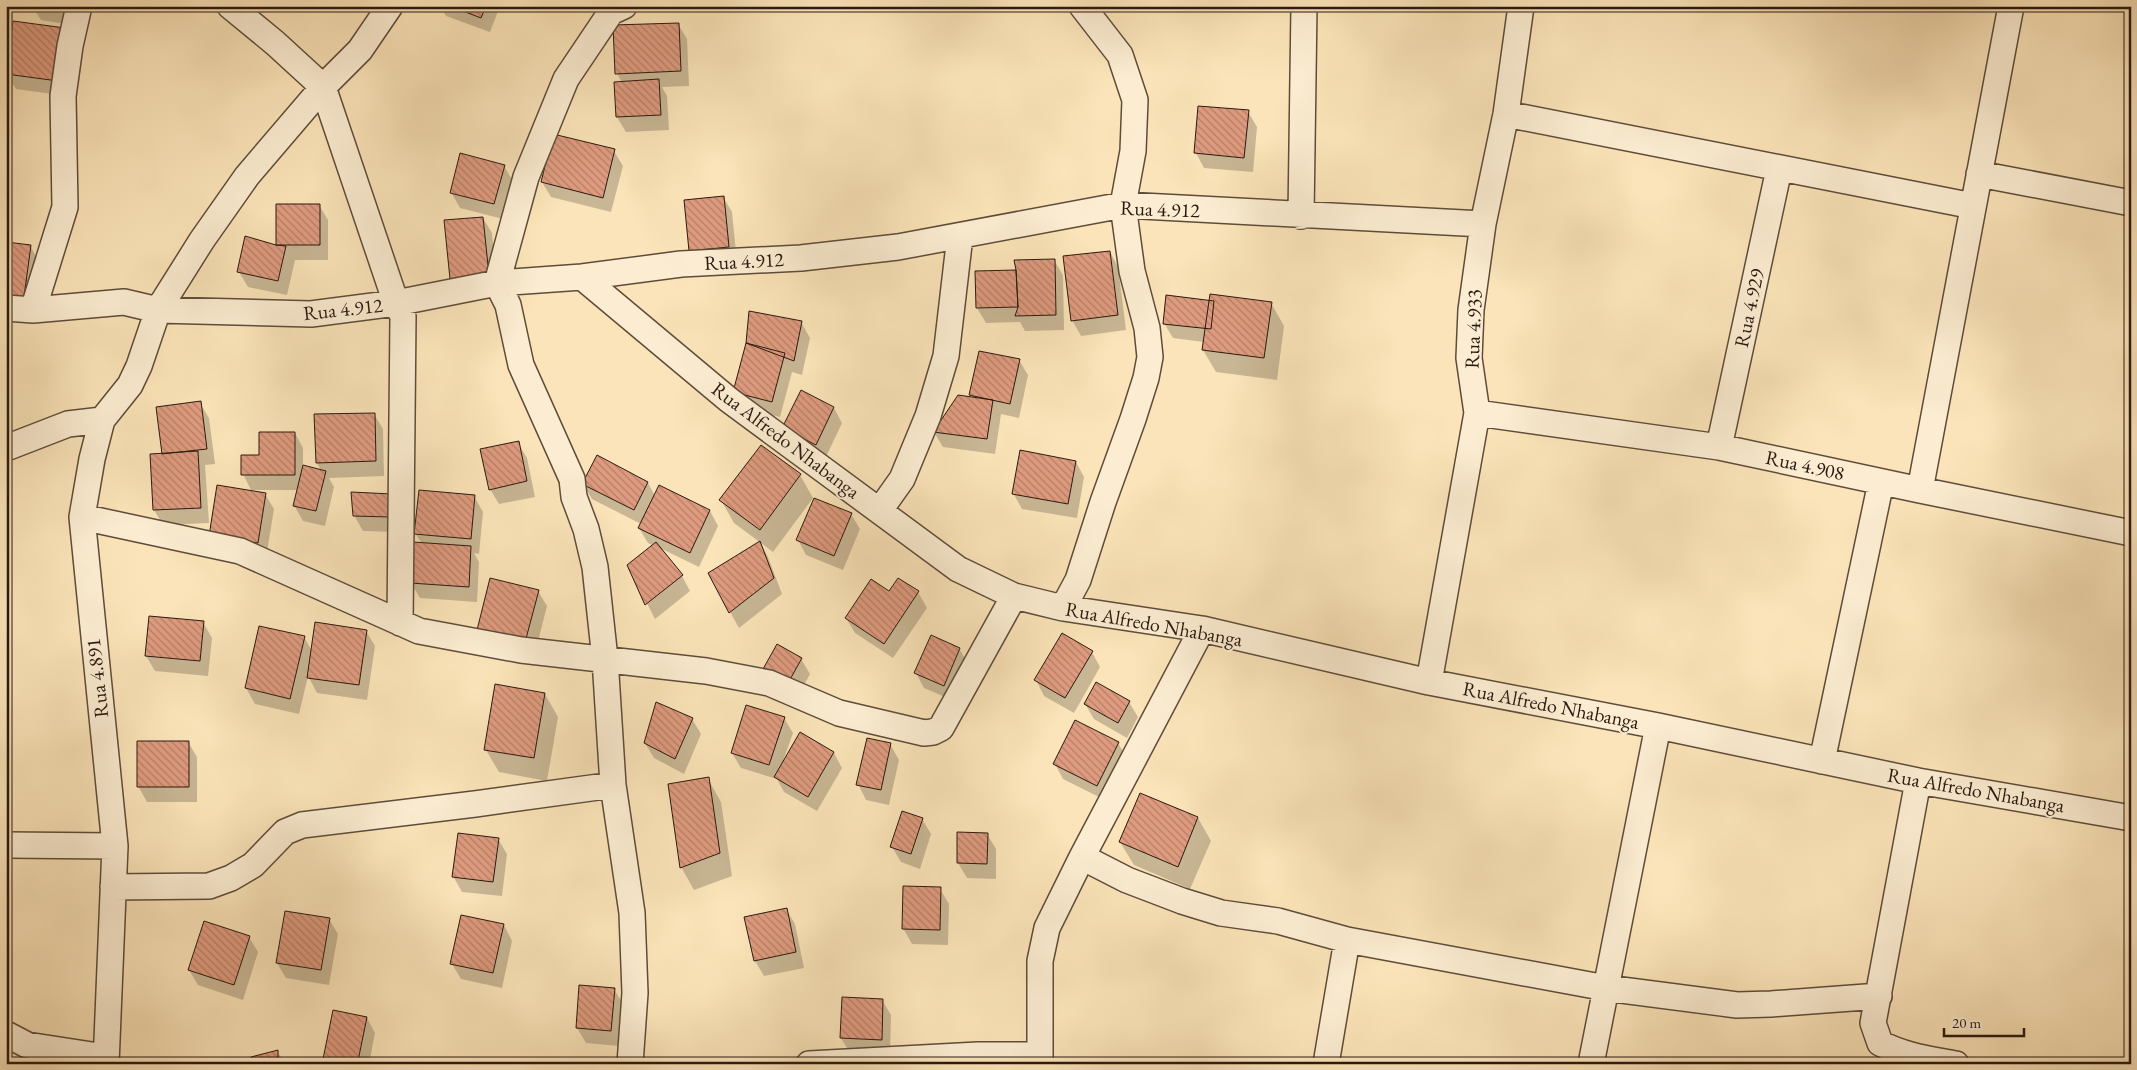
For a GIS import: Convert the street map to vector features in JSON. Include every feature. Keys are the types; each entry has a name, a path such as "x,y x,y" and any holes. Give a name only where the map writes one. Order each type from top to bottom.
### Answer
{"street":[{"path":"33,310 65,207 64,96 70,46 79,6"},
{"path":"230,6 275,43 323,87 396,303 403,316 400,623"},
{"name":"Rua 4.891","path":"106,1060 115,846 82,517 102,420 130,385 139,366 158,310 202,240 247,176 323,87 360,50 390,6"},
{"path":"624,6 611,12 566,79 526,177 497,284 508,305 521,365 572,479 574,497 586,529 595,567 605,659 613,785 632,913 635,993 630,1064"},
{"path":"1063,608 1078,580 1103,502 1133,419 1146,378 1150,357 1147,328 1132,271 1123,205 1133,151 1135,100 1120,55 1082,6"},
{"path":"1301,216 1304,6"},
{"name":"Rua 4.933","path":"1429,682 1477,412 1469,358 1471,310 1483,224 1506,114 1518,44 1521,6"},
{"path":"1920,490 2011,6"},
{"path":"1506,114 1973,206"},
{"name":"Rua 4.929","path":"1719,447 1779,169"},
{"path":"1979,174 2131,203"},
{"name":"Rua 4.912","path":"6,308 33,310 124,302 158,310 311,314 396,303 497,284 582,277 682,264 810,257 898,247 1123,205 1301,216 1483,224"},
{"path":"880,510 902,479 928,416 946,356 960,236"},
{"name":"Rua Alfredo Nhabanga","path":"582,277 729,400 958,569 1014,596 1063,608 1202,629 1429,682 1658,726 1918,781 2131,818"},
{"name":"Rua 4.908","path":"1477,412 1719,447 2131,533"},
{"path":"6,448 68,424 102,420"},
{"path":"1822,760 1881,482"},
{"path":"82,517 240,551 419,631 521,650 706,671 769,683 839,713 924,733 933,732 941,728 1014,596"},
{"path":"809,1064 1040,1059 1040,961 1048,928 1082,857 1202,629"},
{"path":"1591,1064 1658,726"},
{"path":"1918,781 1873,1023 1880,1043 1895,1051 1956,1064"},
{"path":"113,887 209,886 231,878 253,865 284,832 302,825 613,785"},
{"path":"6,845 115,846"},
{"path":"1082,857 1127,880 1182,901 1221,913 1278,921 1347,940 1606,988 1737,1005 1879,996"},
{"path":"1326,1064 1347,940"},
{"path":"6,1034 27,1045 106,1060"}],"building":[{"path":"36,6 70,6 70,12"},
{"path":"450,6 486,6 481,18"},
{"path":"13,21 65,28 58,81 6,74"},
{"path":"679,23 681,71 615,74 613,25"},
{"path":"659,79 661,115 616,117 614,82"},
{"path":"1198,106 1249,110 1244,158 1194,153"},
{"path":"553,134 615,149 603,198 541,182"},
{"path":"460,153 505,165 494,204 450,193"},
{"path":"724,196 729,247 689,251 684,200"},
{"path":"276,204 320,204 320,245 276,245"},
{"path":"483,217 489,275 450,279 444,220"},
{"path":"245,236 286,246 278,281 237,272"},
{"path":"6,242 31,245 24,297 6,295"},
{"path":"1110,251 1118,315 1071,321 1063,256"},
{"path":"1055,259 1056,315 1015,316 1018,307 1014,260"},
{"path":"1016,270 1018,307 976,308 975,271"},
{"path":"1210,294 1272,302 1264,358 1202,350"},
{"path":"1166,295 1214,301 1211,329 1163,324"},
{"path":"749,311 802,321 794,361 746,343"},
{"path":"746,343 785,353 772,402 733,392"},
{"path":"979,351 1020,359 1010,404 969,395"},
{"path":"801,390 834,407 816,445 782,428"},
{"path":"958,395 993,400 987,439 933,432"},
{"path":"201,401 207,449 162,454 156,407"},
{"path":"375,413 376,461 316,463 314,414"},
{"path":"259,432 295,432 295,475 241,475 241,455 259,455"},
{"path":"519,441 527,481 489,490 480,449"},
{"path":"761,445 801,474 760,530 719,500"},
{"path":"1020,450 1076,461 1068,504 1012,494"},
{"path":"198,451 201,508 153,510 150,454"},
{"path":"597,455 648,482 634,510 582,484"},
{"path":"303,465 326,471 316,511 293,506"},
{"path":"217,485 266,493 258,543 209,536"},
{"path":"659,485 710,510 690,553 638,528"},
{"path":"419,490 475,495 471,539 414,534"},
{"path":"351,492 392,494 390,517 353,516"},
{"path":"814,498 852,513 834,556 796,540"},
{"path":"760,541 774,578 729,613 708,573"},
{"path":"413,542 471,546 469,587 410,583"},
{"path":"656,542 683,575 645,605 627,565"},
{"path":"490,578 539,590 524,646 476,634"},
{"path":"898,578 919,591 884,644 845,618 871,579 889,591"},
{"path":"149,616 204,621 200,661 145,656"},
{"path":"315,622 367,630 359,685 307,678"},
{"path":"259,626 305,636 290,699 245,688"},
{"path":"1062,633 1093,651 1065,698 1034,680"},
{"path":"931,635 960,648 944,686 914,673"},
{"path":"777,644 802,658 788,683 763,669"},
{"path":"1096,682 1130,701 1118,723 1084,704"},
{"path":"495,684 545,693 534,758 484,750"},
{"path":"656,702 693,718 675,759 644,743"},
{"path":"746,705 785,717 769,765 731,753"},
{"path":"1075,720 1119,742 1097,786 1053,764"},
{"path":"800,732 834,752 808,797 774,777"},
{"path":"867,738 891,743 881,790 856,785"},
{"path":"137,741 189,741 189,787 137,787"},
{"path":"709,777 720,853 680,868 668,784"},
{"path":"1140,793 1198,817 1178,867 1119,842"},
{"path":"902,811 923,818 911,854 890,847"},
{"path":"957,832 988,833 987,864 957,863"},
{"path":"458,833 499,838 493,882 452,877"},
{"path":"903,886 941,887 940,930 902,929"},
{"path":"787,908 796,952 754,961 744,917"},
{"path":"285,911 330,918 321,970 276,963"},
{"path":"461,915 504,924 493,973 450,964"},
{"path":"204,921 250,936 234,985 188,970"},
{"path":"579,985 615,988 611,1031 576,1028"},
{"path":"842,997 883,999 882,1040 840,1038"},
{"path":"333,1010 367,1017 358,1061 322,1064"},
{"path":"278,1050 278,1064 250,1064 251,1057"}]}
